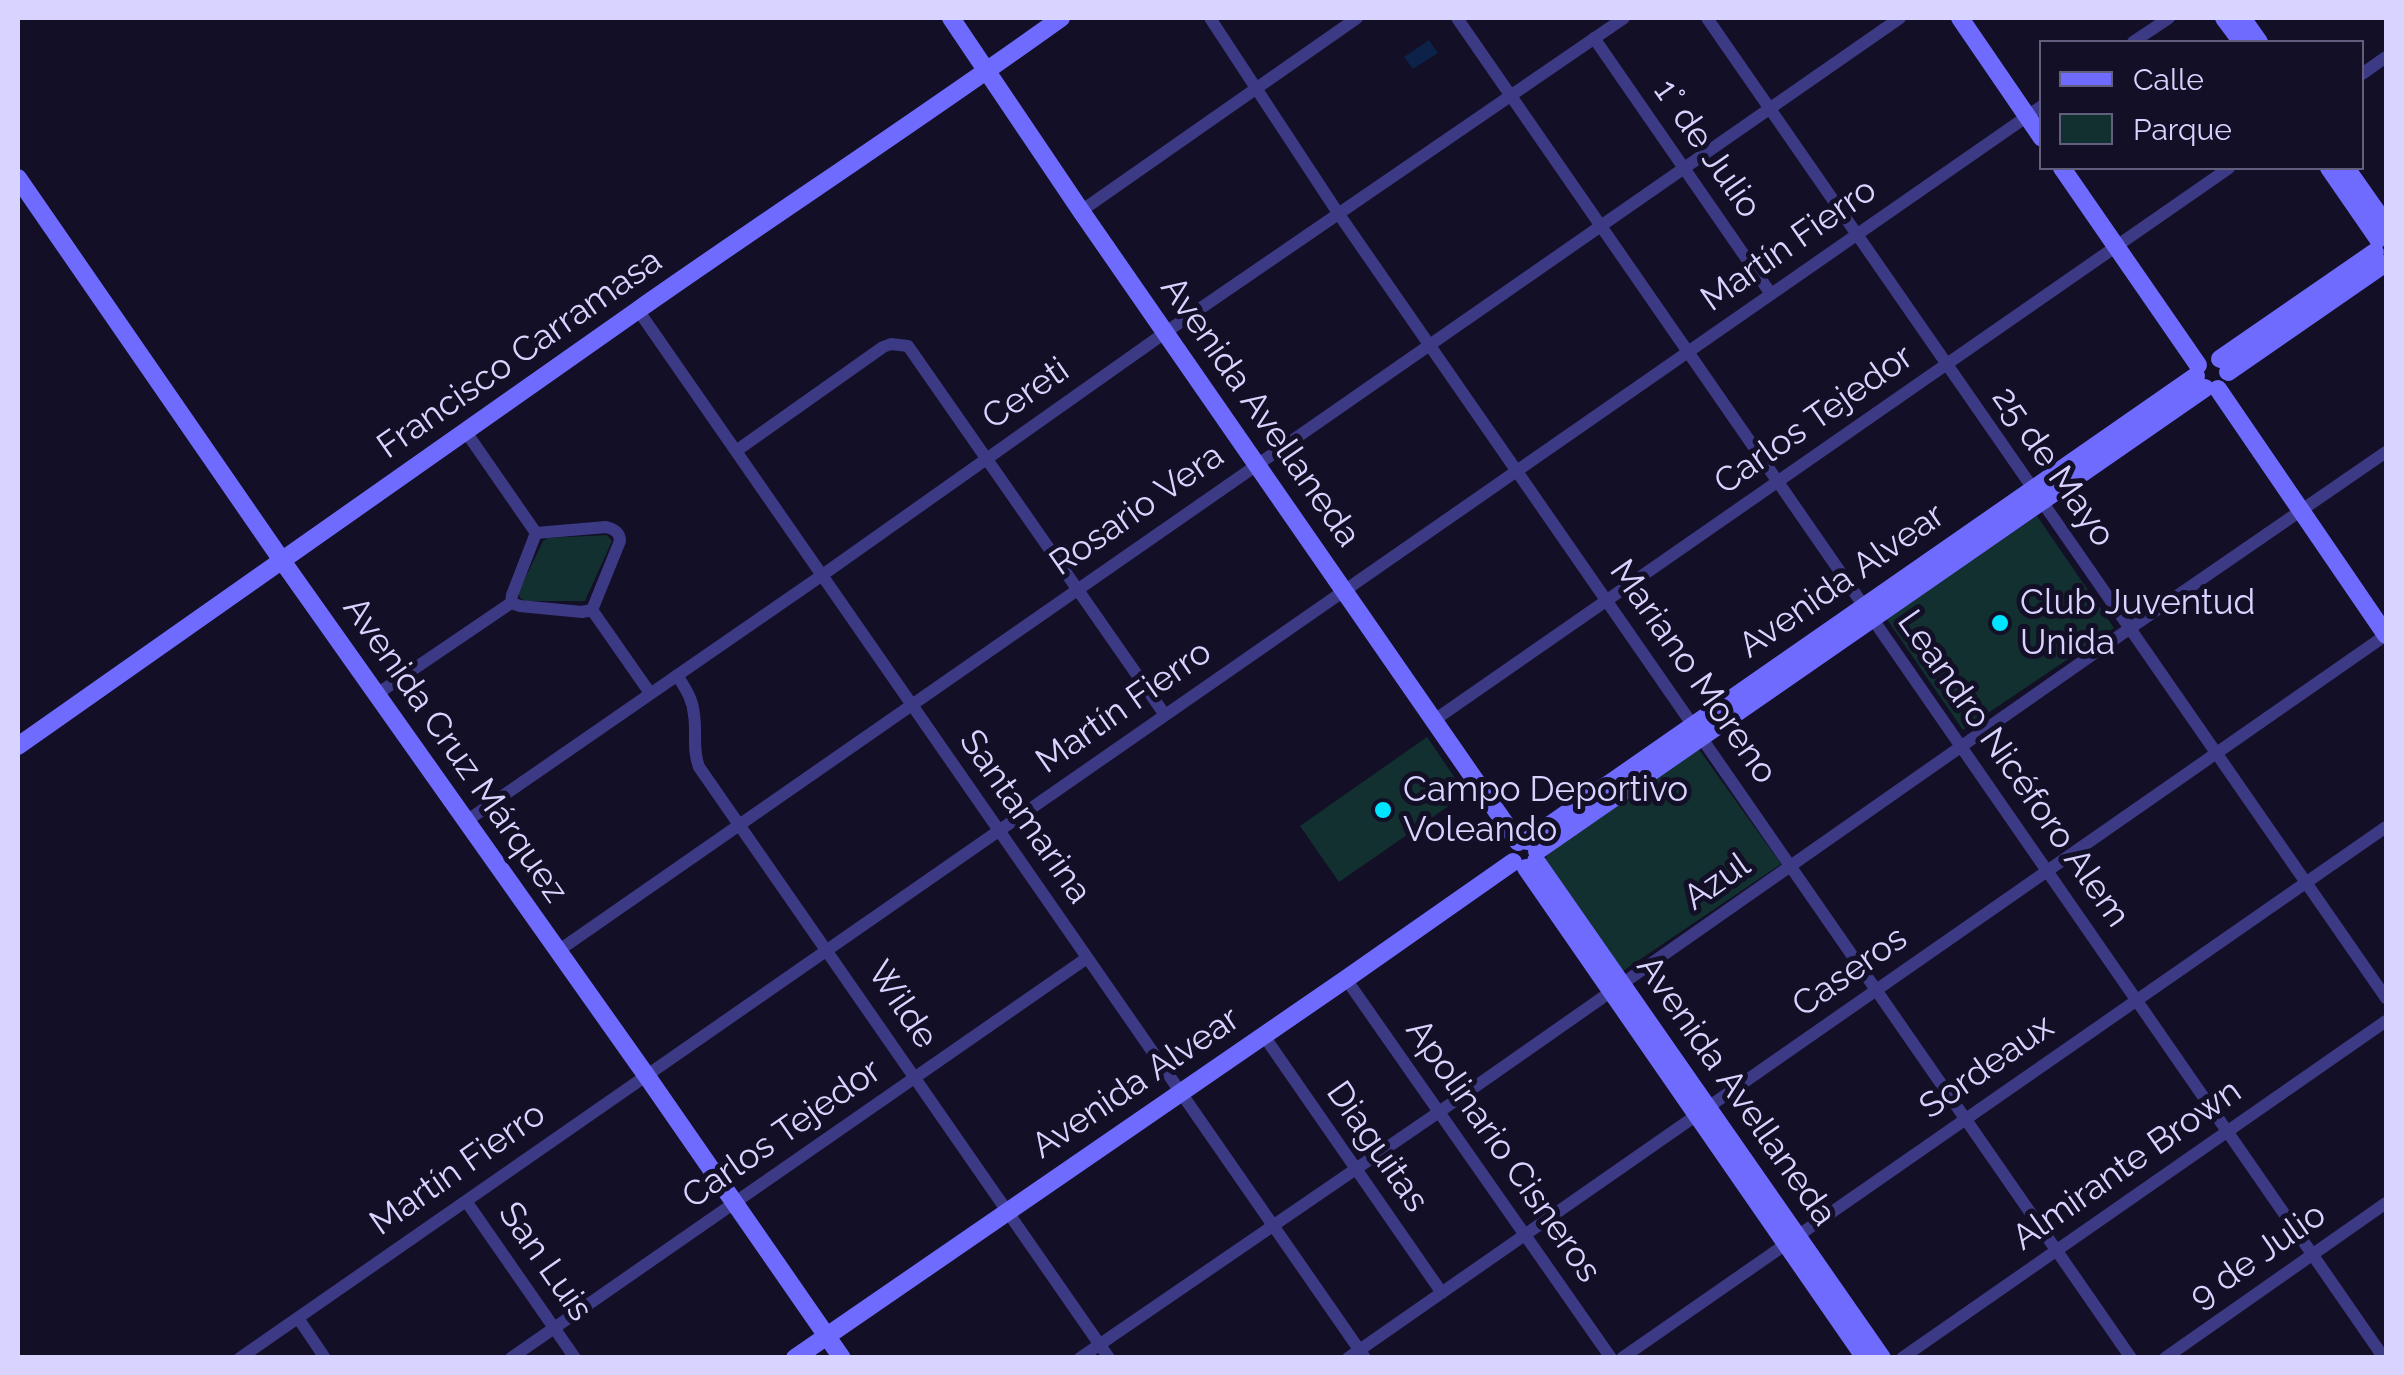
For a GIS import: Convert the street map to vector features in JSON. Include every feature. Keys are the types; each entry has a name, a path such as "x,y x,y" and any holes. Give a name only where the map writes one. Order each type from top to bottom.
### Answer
{"street":[{"name":"Avenida Avellaneda","path":"951,18 1702,1111 1792,1240 1882,1358"},
{"name":"Francisco Carramasa","path":"18,746 638,310 1062,18"},
{"name":"Mariano Moreno","path":"1210,18 1338,214 2131,1358"},
{"path":"1082,211 1357,18"},
{"name":"Leandro Nicéforo Alem","path":"1457,18 2384,1358"},
{"name":"Cereti","path":"465,822 1166,332 1624,18"},
{"name":"25 de Mayo","path":"1707,18 2386,998"},
{"name":"Rosario Vera","path":"558,951 1900,18"},
{"path":"1960,18 2036,112"},
{"path":"1972,18 2036,112"},
{"path":"2136,40 2169,18"},
{"path":"2224,18 2240,40"},
{"path":"2242,18 2258,40"},
{"name":"1° de Julio","path":"1594,38 1771,294"},
{"path":"2364,73 2386,57"},
{"name":"Martín Fierro","path":"240,1358 2036,112"},
{"path":"2064,170 2121,243 2386,618"},
{"path":"2077,170 2121,243"},
{"name":"Carlos Tejedor","path":"1432,721 2226,170"},
{"path":"2330,170 2383,246"},
{"path":"2347,170 2383,246"},
{"name":"Avenida Cruz Márquez","path":"18,178 842,1358"},
{"name":"Avenida Alvear","path":"795,1358 1264,1036 2212,374 2383,246"},
{"name":"Santamarina","path":"638,310 1273,1225 1358,1355"},
{"path":"736,451 883,347 908,346 1165,715"},
{"path":"466,432 536,533"},
{"name":"Azul","path":"1080,1358 2386,452"},
{"path":"2306,508 2386,635"},
{"path":"536,533 606,527 620,535 592,610"},
{"path":"377,694 511,602 536,533"},
{"path":"511,602 520,606 592,610"},
{"path":"592,610 650,693"},
{"name":"Caseros","path":"1358,1355 1442,1292 2386,635"},
{"name":"Wilde","path":"677,675 692,703 694,749 699,767 1109,1358"},
{"name":"Sordeaux","path":"1622,1358 2386,827"},
{"name":"Carlos Tejedor","path":"511,1358 1086,958"},
{"name":"Apolinario Cisneros","path":"1346,979 1611,1358"},
{"name":"Almirante Brown","path":"1902,1358 2386,1021"},
{"name":"Diaguitas","path":"1264,1036 1442,1292"},
{"name":"San Luis","path":"466,1201 574,1358"},
{"name":"9 de Julio","path":"2164,1358 2386,1203"},
{"name":"Avenida Avellaneda","path":"1792,1240 1865,1358"},
{"path":"298,1318 325,1358"}],"green space":[{"name":"Club Juventud Unida","path":"2037,516 2114,628 1963,730 1886,618"},
{"path":"607,535 612,541 585,601 520,598 518,593 543,541"},
{"name":"Campo Deportivo Voleando","path":"1427,737 1466,794 1339,882 1300,826"},
{"path":"1698,748 1781,864 1623,971 1545,861 1550,847"}],"water":[{"path":"1429,40 1438,53 1413,69 1404,57"}],"place":[{"name":"Club Juventud Unida","path":"2000,623"},
{"name":"Campo Deportivo Voleando","path":"1383,810"}]}
